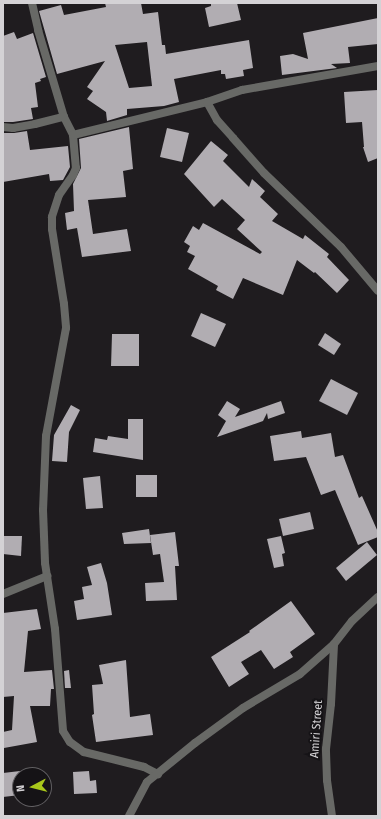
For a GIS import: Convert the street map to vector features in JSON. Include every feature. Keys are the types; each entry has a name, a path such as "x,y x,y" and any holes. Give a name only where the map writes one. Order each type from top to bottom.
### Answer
{"street":[{"path":"32,3 38,30 64,117 73,135 76,168 73,175 58,195 52,217 52,229 64,304 66,328 46,436 43,510 44,548 55,629 63,730 70,742 84,752 144,767 158,774"},
{"path":"73,135 207,102 248,89 378,66"},
{"path":"207,102 217,120 264,173 341,247 378,291"},
{"path":"3,127 13,128 64,117"},
{"path":"3,594 47,576"},
{"path":"129,816 147,782 195,743 243,708 300,674 334,644 352,621 378,597"},
{"name":"Amiri Street","path":"332,816 326,780 326,749 331,704 334,644"}],"building":[{"path":"105,3 141,3 143,14 158,12 162,45 165,45 166,54 249,40 253,68 243,70 244,76 226,79 225,74 221,74 221,70 174,79 179,102 164,106 127,109 127,115 107,121 106,112 87,99 93,91 87,87 105,61 57,74 39,11 61,5 64,15 106,7","holes":["147,42 152,86 129,88 115,45"]},
{"path":"211,3 237,3 241,20 209,27 205,8 211,6"},
{"path":"378,18 378,44 348,47 350,63 331,64 337,68 282,75 280,56 293,54 308,59 303,33"},
{"path":"14,32 17,39 33,33 46,77 35,83 38,107 31,108 33,119 3,122 3,36"},
{"path":"378,90 378,158 368,162 363,147 362,122 346,123 344,92"},
{"path":"129,127 133,169 123,171 126,197 88,200 93,234 127,229 131,251 82,257 77,228 67,230 65,213 74,211 73,184 81,168 79,139"},
{"path":"167,128 189,133 182,162 160,157"},
{"path":"27,131 30,150 68,146 70,167 63,180 50,181 49,174 3,182 3,133"},
{"path":"211,141 228,155 223,161 249,187 252,179 265,191 260,197 278,214 272,221 303,239 305,235 329,254 327,257 349,280 337,293 315,272 314,273 297,260 283,295 243,278 233,299 216,290 218,286 188,269 195,256 187,252 190,246 184,242 193,226 199,230 203,223 260,254 262,252 237,229 245,220 222,199 214,207 184,174"},
{"path":"201,313 226,324 215,347 191,336"},
{"path":"325,333 341,344 334,355 318,345"},
{"path":"112,334 139,334 139,366 111,366"},
{"path":"331,379 358,393 347,415 319,401"},
{"path":"227,401 240,409 235,417 281,401 285,413 268,419 267,413 263,421 217,437 226,421 218,415"},
{"path":"71,405 80,410 69,432 67,462 52,461 54,435"},
{"path":"128,419 143,419 143,460 93,452 95,438 107,440 108,436 128,439"},
{"path":"301,431 302,438 331,433 335,457 343,455 359,498 362,496 378,532 378,537 358,545 335,490 321,495 306,457 274,461 270,436"},
{"path":"136,475 157,475 157,497 136,497"},
{"path":"100,476 103,508 86,509 83,478"},
{"path":"310,512 314,529 283,536 279,519"},
{"path":"149,529 151,543 124,544 122,533"},
{"path":"175,532 179,566 175,566 177,600 146,601 145,583 164,582 160,554 153,555 150,535"},
{"path":"3,536 22,536 21,556 3,554"},
{"path":"281,536 285,553 282,554 284,566 274,568 267,539"},
{"path":"367,542 377,555 346,581 336,568"},
{"path":"101,563 107,583 112,615 77,620 74,601 84,599 82,587 92,585 87,567"},
{"path":"291,601 315,634 290,652 293,657 274,669 261,650 241,662 249,674 229,687 211,657 250,632 249,631"},
{"path":"37,609 41,629 28,631 24,672 52,670 54,689 51,689 50,706 30,706 37,742 4,748 3,732 12,730 14,696 3,697 3,613"},
{"path":"126,660 130,717 150,714 153,735 96,742 92,715 94,714 92,685 103,684 99,665"},
{"path":"69,670 71,688 65,688 64,671"},
{"path":"89,771 90,781 96,780 97,793 74,794 73,772"},
{"path":"12,772 12,796 3,797 3,773"}]}
